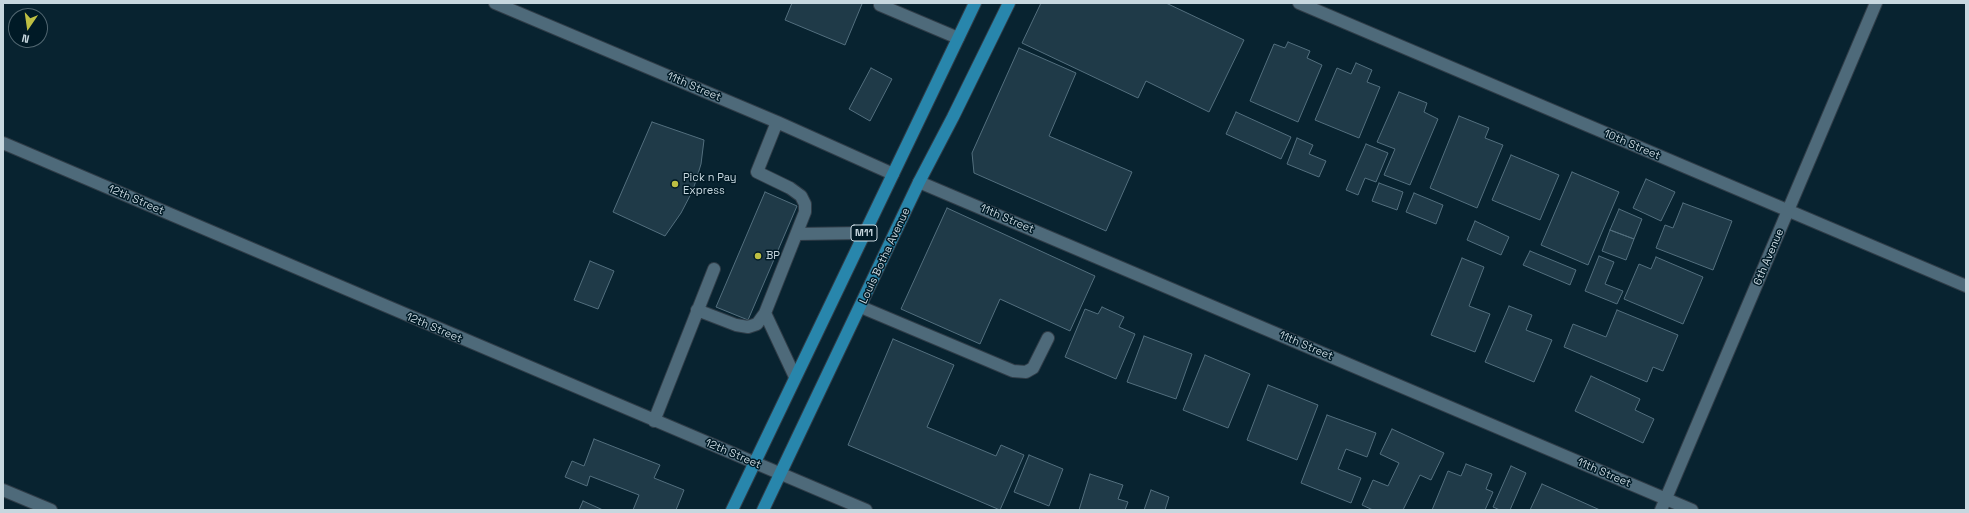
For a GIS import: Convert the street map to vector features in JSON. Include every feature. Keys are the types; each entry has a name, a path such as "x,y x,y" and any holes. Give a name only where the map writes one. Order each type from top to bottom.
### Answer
{"main road":[{"name":"M11","path":"732,510 975,3"},
{"name":"Louis Botha Avenue","path":"763,510 861,307 919,182 954,117 1009,3"}],"street":[{"name":"11th Street","path":"495,3 777,122 893,174"},
{"name":"10th Street","path":"1299,3 1788,212 1966,286"},
{"name":"6th Avenue","path":"1664,504 1876,3"},
{"path":"880,5 958,38"},
{"path":"697,310 736,325 748,327 757,324 765,313 805,212 805,204 801,196 790,188 757,172 777,122"},
{"name":"12th Street","path":"3,143 866,510"},
{"name":"11th Street","path":"919,182 1664,504 1692,510"},
{"path":"796,234 864,233"},
{"path":"654,420 714,269"},
{"path":"861,307 1013,371 1026,372 1033,368 1048,338"},
{"path":"765,313 795,377"},
{"path":"3,490 51,510"}],"building":[{"path":"792,3 862,4 845,45 785,20"},
{"path":"1041,3 1166,3 1244,40 1209,112 1146,81 1138,98 1022,43"},
{"path":"1288,42 1310,51 1307,58 1322,65 1298,122 1250,101 1274,44 1285,48"},
{"path":"1019,48 1076,73 1049,136 1132,172 1106,231 974,173 972,153"},
{"path":"1356,63 1372,70 1367,82 1380,87 1359,138 1315,120 1337,68 1351,74"},
{"path":"871,68 892,79 870,121 849,109"},
{"path":"1399,92 1427,103 1424,112 1438,119 1410,185 1384,175 1395,149 1377,142"},
{"path":"1236,112 1291,137 1281,159 1226,134"},
{"path":"1459,116 1489,128 1485,138 1503,145 1477,208 1430,188"},
{"path":"652,122 704,140 701,164 693,190 681,213 665,236 613,212"},
{"path":"1297,138 1313,145 1309,154 1326,161 1319,177 1287,164"},
{"path":"1366,144 1388,153 1376,182 1365,178 1358,195 1346,190"},
{"path":"1511,155 1559,175 1540,220 1492,200"},
{"path":"1572,172 1619,192 1588,265 1541,245"},
{"path":"1646,179 1675,192 1661,221 1633,208"},
{"path":"1379,183 1403,192 1397,210 1372,201"},
{"path":"765,192 797,206 748,320 716,307"},
{"path":"1414,193 1443,205 1436,224 1406,212"},
{"path":"1683,203 1732,221 1713,270 1656,248 1665,225 1673,228"},
{"path":"947,208 1095,276 1070,331 1000,299 980,344 901,309"},
{"path":"1619,209 1642,219 1634,239 1610,230"},
{"path":"1475,221 1509,237 1501,255 1467,240"},
{"path":"1610,230 1634,239 1626,260 1602,251"},
{"path":"1530,251 1576,270 1570,285 1523,265"},
{"path":"1599,256 1614,262 1605,284 1623,291 1617,304 1585,291"},
{"path":"1656,257 1703,277 1683,324 1624,299 1639,264 1651,269"},
{"path":"1462,258 1484,267 1469,306 1490,314 1475,352 1431,335"},
{"path":"590,261 614,271 598,309 574,300"},
{"path":"1509,306 1532,315 1526,330 1552,340 1534,382 1485,362"},
{"path":"1102,307 1124,317 1119,327 1135,334 1116,379 1065,357 1085,309 1098,314"},
{"path":"1617,310 1678,335 1663,371 1653,367 1647,382 1564,347 1573,324 1606,337"},
{"path":"1144,336 1192,354 1176,399 1127,382"},
{"path":"893,339 954,365 927,427 996,456 1001,445 1024,455 1000,510 848,445"},
{"path":"1205,355 1250,374 1228,428 1183,410"},
{"path":"1591,376 1640,399 1635,410 1654,419 1643,443 1575,411"},
{"path":"1268,385 1318,405 1297,460 1247,440"},
{"path":"1327,415 1376,433 1367,457 1346,449 1338,469 1361,478 1351,503 1301,483"},
{"path":"1392,429 1444,453 1431,480 1420,475 1403,510 1373,510 1362,505 1373,480 1388,486 1399,463 1380,454"},
{"path":"594,439 660,465 654,478 684,490 676,510 633,510 639,495 590,476 587,486 565,477 572,461 584,466"},
{"path":"1029,455 1063,469 1049,506 1014,492"},
{"path":"1466,464 1492,474 1486,489 1493,492 1485,510 1432,510 1448,471 1461,476"},
{"path":"1511,466 1526,473 1510,510 1500,510 1493,507"},
{"path":"1090,474 1123,485 1118,499 1128,502 1125,510 1079,510"},
{"path":"1542,484 1600,510 1530,510"},
{"path":"1151,490 1169,497 1165,510 1144,510"},
{"path":"583,501 603,510 579,510"}],"place":[{"name":"Pick n Pay Express","path":"675,184"},
{"name":"BP","path":"758,256"}]}
